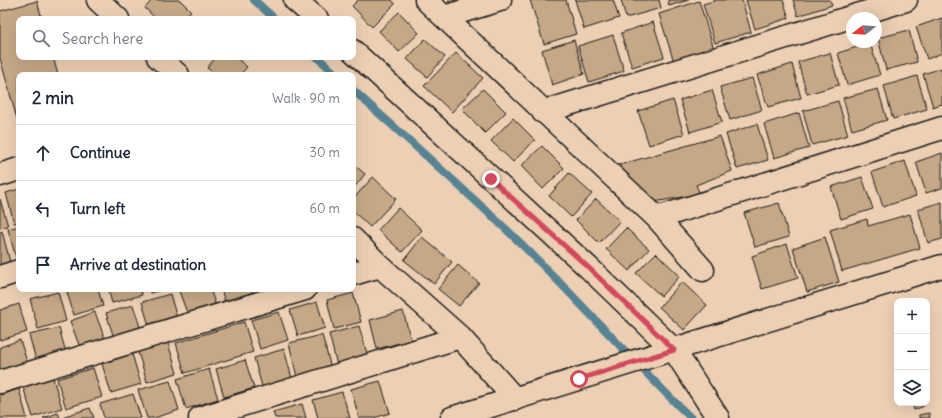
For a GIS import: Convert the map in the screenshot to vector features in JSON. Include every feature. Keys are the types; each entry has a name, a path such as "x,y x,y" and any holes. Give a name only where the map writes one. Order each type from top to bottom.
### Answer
{"street":[{"path":"98,0 115,16"},
{"path":"295,0 314,16"},
{"path":"426,0 657,218 703,270"},
{"path":"444,17 500,0"},
{"path":"543,112 906,0"},
{"path":"356,54 589,268 668,352 718,418"},
{"path":"161,60 175,72"},
{"path":"657,218 942,128"},
{"path":"356,242 380,266 460,337 515,399"},
{"path":"356,273 380,266"},
{"path":"452,418 942,266"},
{"path":"0,277 16,273"},
{"path":"0,382 295,292"},
{"path":"200,418 460,337"}],"building":[{"path":"152,0 180,0 191,11 186,16 153,16 145,8"},
{"path":"358,0 392,0 395,4 372,27 352,6"},
{"path":"448,0 462,0 450,5"},
{"path":"530,0 566,0 576,34 544,44"},
{"path":"575,0 613,0 619,18 584,29"},
{"path":"621,0 659,0 661,8 626,18"},
{"path":"668,0 689,0 669,6"},
{"path":"717,0 742,0 751,32 715,43 703,4"},
{"path":"746,0 783,0 789,18 755,29"},
{"path":"793,0 830,0 832,5 798,16"},
{"path":"37,1 41,16 16,16 16,60 54,60 57,72 16,72 16,115 0,58 0,11"},
{"path":"699,1 714,49 674,62 659,14"},
{"path":"399,12 419,33 399,52 379,31"},
{"path":"942,18 942,53 927,59 916,27"},
{"path":"653,22 664,57 632,67 621,33"},
{"path":"909,30 917,62 886,70 880,48 882,48 882,37"},
{"path":"613,35 624,71 589,82 578,46"},
{"path":"425,39 445,57 427,77 407,59"},
{"path":"574,40 584,74 552,85 542,50"},
{"path":"854,48 872,48 880,75 847,85 838,53"},
{"path":"456,53 483,78 452,112 424,86"},
{"path":"830,53 839,85 807,94 798,62"},
{"path":"214,60 239,60 247,67 243,72 212,72 207,68"},
{"path":"792,64 801,98 768,107 757,75"},
{"path":"942,68 942,104 933,107 923,74"},
{"path":"917,76 927,109 893,119 884,86"},
{"path":"752,78 762,110 730,120 720,87"},
{"path":"483,89 506,112 485,133 462,109"},
{"path":"878,89 887,120 852,130 843,98"},
{"path":"712,90 722,122 690,132 680,100"},
{"path":"673,100 684,134 649,145 638,111"},
{"path":"838,101 848,135 812,145 803,111"},
{"path":"799,113 809,148 774,158 764,124"},
{"path":"513,118 535,140 513,162 491,141"},
{"path":"757,124 768,160 737,169 726,134"},
{"path":"720,136 732,171 696,185 700,194 654,202 612,167"},
{"path":"542,146 564,168 543,189 521,166"},
{"path":"942,153 942,188 926,193 916,162"},
{"path":"905,161 916,196 883,207 872,172"},
{"path":"356,166 365,174 356,185"},
{"path":"569,173 592,194 571,217 549,196"},
{"path":"373,177 396,199 370,227 356,214 356,196"},
{"path":"862,177 873,209 841,219 831,187"},
{"path":"16,190 16,223 14,223 6,193"},
{"path":"0,199 8,226 0,228"},
{"path":"596,199 620,221 599,243 576,220"},
{"path":"942,202 942,239 928,243 918,209"},
{"path":"779,203 789,237 755,247 744,213"},
{"path":"398,208 422,230 402,252 378,230"},
{"path":"910,214 920,248 842,271 830,230 867,219 868,226"},
{"path":"16,227 16,258 8,229"},
{"path":"626,228 649,249 629,271 606,249"},
{"path":"2,231 10,262 0,265 0,232"},
{"path":"422,237 452,262 434,284 404,260"},
{"path":"825,237 839,282 807,292 793,248"},
{"path":"787,244 798,278 762,289 752,256"},
{"path":"656,253 680,276 661,296 636,273"},
{"path":"458,265 479,283 459,306 438,289"},
{"path":"682,282 707,305 684,330 659,307"},
{"path":"58,292 66,321 38,329 30,299"},
{"path":"67,292 99,292 103,306 74,315"},
{"path":"109,292 141,292 142,295 112,303"},
{"path":"179,292 211,292 217,309 189,318"},
{"path":"222,292 252,292 254,298 226,306"},
{"path":"353,293 361,322 334,329 327,300"},
{"path":"170,294 179,325 151,333 142,302"},
{"path":"317,302 325,328 298,336 290,310"},
{"path":"19,304 27,332 0,340 0,310"},
{"path":"133,305 142,333 115,341 106,313"},
{"path":"403,311 411,340 377,349 370,320"},
{"path":"95,312 107,345 82,353 70,321"},
{"path":"279,312 288,340 260,349 251,320"},
{"path":"244,322 253,352 185,373 176,343"},
{"path":"359,326 368,357 337,365 329,334"},
{"path":"59,328 67,356 37,364 29,335"},
{"path":"322,335 331,368 297,377 289,343"},
{"path":"20,340 29,368 0,372 0,347"},
{"path":"168,343 177,373 147,382 138,352"},
{"path":"284,349 293,382 263,390 254,358"},
{"path":"132,354 141,384 111,393 102,364"},
{"path":"245,360 254,388 224,397 216,369"},
{"path":"93,368 102,397 66,408 57,379"},
{"path":"209,369 218,399 186,409 177,379"},
{"path":"53,378 62,408 33,417 23,387"},
{"path":"170,381 179,410 154,418 147,418 138,390"},
{"path":"380,381 390,413 374,418 359,418 351,389"},
{"path":"19,389 27,418 0,418 0,395"},
{"path":"342,392 350,418 318,418 313,400"},
{"path":"133,394 141,418 104,418 100,404"},
{"path":"302,404 306,418 275,418 273,412"},
{"path":"913,406 924,406 914,410"},
{"path":"90,408 94,418 65,418 65,416"},
{"path":"58,413 60,418 43,418"},
{"path":"929,413 930,418 919,418 919,415"}],"waterway":[{"path":"254,0 272,16"},
{"path":"320,60 334,72"},
{"path":"356,93 509,232 691,418"}],"route":[{"path":"491,179 589,268 674,350 579,379"}]}
